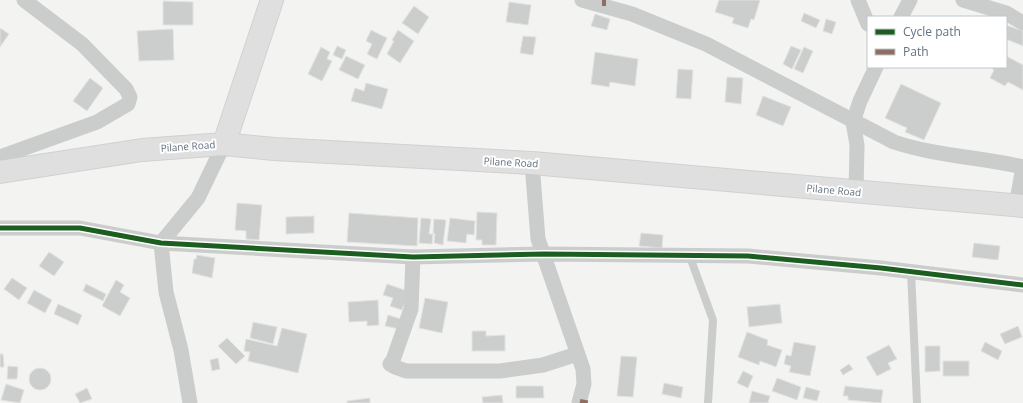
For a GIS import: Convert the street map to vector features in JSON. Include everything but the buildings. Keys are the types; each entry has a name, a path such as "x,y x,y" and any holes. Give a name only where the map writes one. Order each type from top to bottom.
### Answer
{"main road":[{"path":"224,144 272,0"},
{"name":"Pilane Road","path":"0,168 142,150 224,144 274,149 532,163 1020,206"}],"street":[{"path":"0,168 97,122 128,104 130,97 126,89 82,44 24,0"},
{"path":"582,0 632,14 706,44 768,78 833,109 853,122 894,142 914,149 1023,167 1020,206"},
{"path":"858,0 867,22"},
{"path":"902,16 910,0"},
{"path":"963,0 1006,13 1023,23"},
{"path":"856,192 857,145 853,122 872,71"},
{"path":"190,403 181,350 166,292 161,243 198,198 224,144"},
{"path":"532,163 538,239 583,369 584,384 579,403"},
{"path":"0,228 80,228 161,243 413,257 544,254 690,257 748,256 1023,285"},
{"path":"413,257 411,309 393,360 390,364 394,368 406,371 500,371 543,365 577,354"}],"lane":[{"path":"690,257 713,320 708,403"},
{"path":"911,272 917,403"}],"marked path":[{"path":"604,0 604,6"},
{"path":"580,401 590,403"}],"cycle path":[{"path":"0,228 80,228 161,243 413,257 544,254 748,256 881,268 1023,285"}]}
